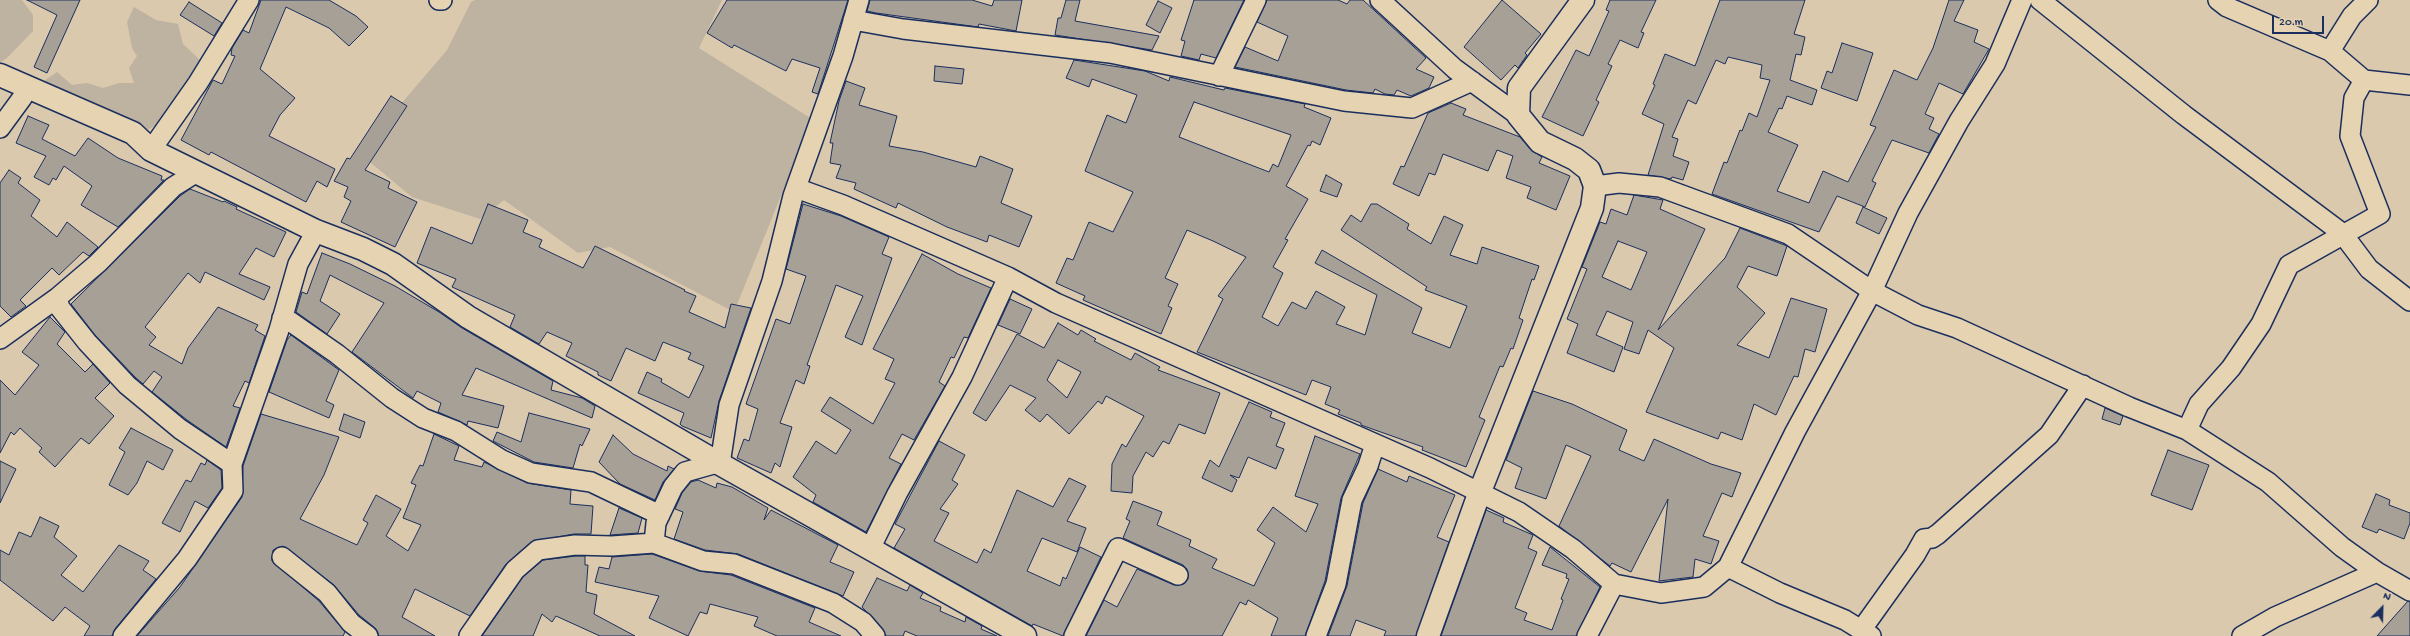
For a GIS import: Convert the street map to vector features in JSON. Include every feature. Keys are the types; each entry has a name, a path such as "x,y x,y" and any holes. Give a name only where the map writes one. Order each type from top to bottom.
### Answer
{"main road":[{"path":"1428,636 1479,494 1592,208 1595,186 1589,170 1575,159 1540,142 1518,115 1519,88 1583,0"},
{"path":"0,74 25,93"},
{"path":"0,88 25,93 133,133 151,150 316,231 363,249 393,264 468,317 718,464 871,548 1025,636"}],"street":[{"path":"151,150 198,83 249,0"},
{"path":"654,543 656,523 673,487 685,472 718,464 729,405 772,281 796,188 843,56 859,0"},
{"path":"1219,76 1256,0"},
{"path":"1380,0 1455,69 1518,115"},
{"path":"796,188 843,205 1008,277 1056,303 1176,358 1430,468 1479,494 1519,512 1573,549 1614,584 1661,593 1704,587 1728,567 1795,432 1872,292 1908,213 1959,121 1995,64 2022,0"},
{"path":"2040,0 2184,115 2342,233 2369,269 2410,301"},
{"path":"2218,0 2227,7 2330,51 2364,80 2410,85"},
{"path":"2330,51 2352,16 2368,0"},
{"path":"854,20 902,28 1110,53 1344,101 1412,108 1472,81"},
{"path":"2187,430 2199,404 2231,368 2261,324 2289,265 2342,233 2380,214 2350,136 2354,98 2364,80"},
{"path":"0,128 25,93"},
{"path":"0,339 57,298 98,263 173,187 197,172"},
{"path":"1595,186 1619,183 1660,187 1788,234 1872,292 1918,315 1957,328 2084,385 2129,407 2187,430 2268,482 2342,547 2377,572 2410,591"},
{"path":"123,636 187,559 233,491 232,464 282,318 298,264 316,231"},
{"path":"871,548 897,494 962,377 1008,277"},
{"path":"57,298 60,308 87,342 127,385 180,429 232,464"},
{"path":"282,318 291,322 337,354 392,398 423,418 456,431 502,460 531,473 591,482 660,514"},
{"path":"1728,567 1780,593 1867,632 1924,539 1932,538 1938,534 2049,435 2084,385"},
{"path":"1316,636 1336,584 1352,500 1368,466 1376,444"},
{"path":"469,636 515,570 538,550 575,545 612,546 654,543 703,562 734,564 833,603 863,622 874,636"},
{"path":"1074,636 1118,548 1178,574"},
{"path":"282,558 327,593 351,623 368,636"},
{"path":"2242,636 2275,617 2377,572"},
{"path":"1587,636 1614,584"}],"shaded area":[{"path":"0,0 22,0 33,15 33,31 8,57 0,63"},
{"path":"475,0 722,0 699,48 812,119 734,312 610,247 578,253 504,200 480,219 412,197 359,153 447,50 471,2"},
{"path":"134,7 156,20 178,24 183,44 200,60 198,83 159,123 146,131 126,117 100,109 44,81 57,72 72,85 87,83 103,88 119,83 134,83 129,68 137,56 132,48 127,22"}],"building":[{"path":"27,0 80,0 47,73 34,67 57,15"},
{"path":"261,0 329,0 356,16 368,27 349,46 329,28 286,7 260,69 295,98 280,115 269,136 335,169 327,187 317,181 306,202 211,152 209,155 181,140 213,80 222,84 235,56 231,55 232,48 243,30 249,33"},
{"path":"727,0 848,0 818,94 812,92 820,68 792,59 786,71 734,45 732,48 707,33"},
{"path":"870,0 972,0 992,6 994,0 1022,0 1016,31 979,24 978,27 876,13 867,11"},
{"path":"1066,0 1080,0 1075,21 1159,36 1152,50 1055,35 1058,18 1061,18"},
{"path":"1194,0 1244,0 1216,58 1201,54 1199,60 1181,56 1185,41 1181,40"},
{"path":"1267,0 1338,0 1347,4 1350,0 1363,0 1426,58 1416,69 1434,77 1429,88 1411,96 1397,90 1394,95 1385,94 1375,89 1373,93 1346,90 1235,67 1245,47 1278,61 1288,36 1257,22"},
{"path":"1502,0 1541,34 1525,53 1527,55 1518,68 1515,65 1501,80 1464,47"},
{"path":"1610,0 1656,0 1641,32 1644,33 1638,48 1620,40 1608,64 1612,66 1596,100 1599,102 1583,136 1542,117 1576,50 1589,56 1609,11 1606,10"},
{"path":"1720,0 1805,0 1794,34 1805,37 1801,55 1796,54 1790,80 1817,90 1812,105 1787,96 1782,109 1779,108 1768,132 1798,145 1777,191 1809,203 1823,171 1848,182 1876,127 1870,125 1894,70 1917,80 1933,48 1949,0 1964,0 1954,21 1978,30 1974,42 1989,49 1963,94 1939,83 1925,114 1934,118 1929,129 1939,134 1929,153 1892,140 1872,181 1876,183 1865,207 1837,196 1819,232 1712,194 1724,162 1727,163 1740,130 1742,131 1749,113 1757,117 1770,80 1760,78 1762,65 1728,57 1725,64 1716,60 1696,104 1688,100 1672,137 1678,139 1673,156 1689,162 1683,180 1672,177 1671,179 1648,175 1664,124 1642,114 1655,85 1653,84 1665,54 1695,66"},
{"path":"1158,1 1172,8 1160,33 1146,25"},
{"path":"189,2 222,23 214,36 180,15"},
{"path":"1842,43 1873,53 1857,101 1821,88 1827,71 1832,73"},
{"path":"1074,60 1145,71 1169,81 1170,77 1224,90 1225,88 1305,104 1304,107 1331,118 1320,145 1312,141 1310,146 1308,145 1286,186 1308,199 1285,239 1288,240 1273,267 1283,273 1262,317 1278,326 1292,302 1306,309 1316,291 1345,307 1336,324 1365,335 1377,295 1315,263 1322,250 1422,308 1412,333 1450,348 1467,306 1425,290 1427,287 1341,230 1351,215 1361,222 1371,204 1377,204 1409,224 1407,229 1431,244 1444,216 1463,225 1450,255 1477,264 1482,247 1539,266 1534,280 1532,279 1519,318 1523,320 1513,349 1511,348 1503,367 1500,366 1479,417 1485,420 1466,467 1422,450 1423,447 1361,425 1361,423 1338,414 1340,410 1325,404 1331,387 1312,380 1306,395 1197,352 1223,299 1218,296 1246,257 1213,241 1187,230 1165,278 1178,284 1168,306 1172,308 1161,334 1083,300 1085,296 1056,283 1067,258 1073,260 1089,222 1113,232 1133,192 1085,171 1107,115 1126,123 1137,95 1092,79 1089,87 1066,78","holes":["1194,102 1291,135 1278,167 1273,164 1269,172 1179,137"]},
{"path":"935,66 964,69 962,84 934,81"},
{"path":"846,81 865,88 859,105 897,116 889,146 923,152 976,167 980,156 1013,169 1001,203 1032,216 1019,247 989,235 987,242 947,227 898,203 896,208 854,189 856,183 836,178 841,165 830,163 833,143 830,143 839,101"},
{"path":"391,96 407,106 365,170 390,182 388,188 417,202 395,247 341,222 351,201 344,197 348,187 334,181 347,158 350,159"},
{"path":"1451,103 1466,109 1463,115 1520,137 1531,150 1542,157 1539,163 1570,176 1556,210 1527,198 1531,187 1506,178 1513,156 1497,150 1488,171 1443,154 1435,175 1429,173 1419,196 1393,184 1401,166 1404,167 1428,113"},
{"path":"28,116 49,125 42,139 75,156 88,138 118,158 162,176 161,180 164,180 118,227 81,205 92,186 64,166 56,180 53,178 49,185 34,177 46,156 16,143"},
{"path":"9,170 21,178 18,183 40,200 31,216 57,237 67,222 98,247 89,256 83,252 59,275 52,268 20,300 26,306 11,317 0,306 0,183"},
{"path":"1326,175 1342,184 1337,197 1320,191"},
{"path":"190,189 223,202 224,201 237,207 236,209 286,232 274,257 256,248 239,274 270,287 264,300 205,272 200,283 188,273 145,327 156,337 149,345 182,364 188,348 218,307 258,325 255,330 265,336 249,383 245,381 233,406 240,408 226,447 187,420 152,392 162,377 154,371 143,384 135,377 95,335 71,304 180,196"},
{"path":"1634,195 1663,200 1660,209 1705,229 1658,330 1725,258 1740,228 1787,246 1777,276 1748,266 1737,287 1765,313 1737,345 1769,358 1791,298 1827,309 1815,352 1805,349 1798,377 1794,376 1776,415 1754,404 1742,440 1721,432 1718,439 1646,412 1674,348 1648,330 1639,354 1624,349 1633,322 1607,311 1596,335 1623,347 1614,372 1567,353 1578,324 1567,319 1587,269 1582,267 1600,222 1606,224 1611,209 1627,215","holes":["1618,241 1647,252 1631,290 1602,277"]},
{"path":"488,204 528,220 523,232 542,240 539,247 583,268 595,246 685,290 684,291 696,296 689,312 725,328 731,304 751,308 719,401 711,438 682,426 680,424 684,413 638,393 647,372 662,379 661,382 689,398 704,366 688,359 691,353 663,342 655,361 626,348 611,381 598,375 598,372 566,356 572,343 547,332 539,344 510,327 515,315 452,287 456,279 417,263 431,227 472,244"},
{"path":"803,204 841,216 889,237 882,254 892,258 862,345 845,337 863,296 836,285 807,365 810,366 804,384 796,380 780,423 792,427 780,467 775,463 771,473 737,458 744,439 749,441 758,409 746,404 776,319 790,324 806,276 786,269"},
{"path":"1863,207 1887,218 1879,234 1856,223"},
{"path":"322,253 350,264 395,286 439,312 462,328 553,381 551,390 582,398 595,406 592,418 476,368 462,395 504,406 498,428 468,421 467,425 438,412 441,403 417,391 413,398 352,352 384,303 330,275 320,301 340,314 327,334 296,312 302,292 307,294"},
{"path":"922,254 958,274 991,288 968,338 964,337 954,358 951,357 939,382 945,386 914,440 902,434 889,458 901,464 866,532 813,502 816,495 793,477 816,441 836,454 851,430 821,411 830,397 873,424 895,383 885,379 894,359 873,349"},
{"path":"1010,299 1032,309 1020,334 998,325"},
{"path":"50,317 65,332 57,344 85,372 93,364 110,383 95,398 114,416 89,444 81,438 55,467 39,452 42,448 20,428 14,435 11,432 0,453 0,380 15,395 39,365 22,352"},
{"path":"1058,323 1078,335 1081,330 1096,339 1094,341 1131,360 1135,353 1160,367 1158,370 1220,393 1205,434 1179,424 1169,444 1163,441 1153,457 1146,452 1133,476 1132,493 1111,491 1112,464 1122,444 1126,447 1144,416 1106,396 1102,404 1098,401 1069,434 1047,414 1040,422 1025,410 1036,398 1010,385 986,421 973,413 1017,334 1044,348","holes":["1058,360 1081,372 1067,398 1047,380"]},
{"path":"291,335 339,370 326,401 334,405 329,418 269,392 287,340"},
{"path":"1533,391 1572,404 1627,430 1619,450 1644,461 1654,439 1711,464 1741,473 1732,497 1722,493 1703,536 1719,541 1711,564 1695,559 1693,577 1659,581 1668,499 1631,572 1612,563 1610,566 1559,526 1591,456 1566,445 1546,499 1515,488 1522,468 1506,460"},
{"path":"1249,402 1272,412 1270,417 1285,423 1276,446 1284,449 1276,469 1248,457 1239,478 1230,475 1237,480 1232,492 1202,478 1210,460 1219,467"},
{"path":"2105,408 2123,416 2120,425 2102,419"},
{"path":"529,413 590,429 582,446 580,444 573,468 534,462 493,441 497,432 521,442"},
{"path":"261,414 339,437 324,475 300,519 357,545 368,523 363,520 376,495 401,509 386,536 408,551 421,525 403,518 416,485 411,483 420,465 423,466 434,434 459,446 454,460 482,467 484,462 527,483 571,490 570,504 593,506 591,534 574,534 531,542 506,564 470,616 415,589 402,617 435,636 379,636 375,628 359,615 334,585 283,546 273,550 272,561 319,601 345,632 343,636 137,636 180,587 242,497 243,466"},
{"path":"344,414 365,422 360,438 339,430"},
{"path":"131,428 173,450 163,470 147,461 137,483 128,495 109,485 125,452 119,448"},
{"path":"613,435 633,454 667,471 668,466 674,469 663,482 655,500 620,484 599,462"},
{"path":"1315,436 1360,454 1341,498 1325,581 1305,636 1271,636 1278,618 1248,600 1246,605 1240,602 1222,636 1086,636 1104,600 1117,607 1137,569 1174,585 1184,584 1188,579 1187,569 1183,565 1123,538 1130,521 1126,519 1133,501 1162,512 1157,525 1191,540 1189,546 1217,559 1212,568 1254,586 1275,543 1257,530 1273,507 1306,532 1318,504 1295,496"},
{"path":"939,441 965,455 952,480 958,484 940,509 949,513 934,541 977,563 984,549 991,553 1017,490 1053,507 1069,478 1086,486 1067,521 1086,528 1077,552 1042,538 1027,571 1060,586 1063,577 1066,579 1080,547 1101,557 1063,636 1033,624 1032,626 894,548 905,529 895,524"},
{"path":"2168,450 2209,465 2192,510 2151,495"},
{"path":"207,460 221,470 222,488 208,508 195,501 180,532 162,523 186,480 191,482 201,463 205,465"},
{"path":"0,461 16,469 0,503"},
{"path":"1378,469 1407,482 1409,476 1455,495 1437,537 1449,542 1416,636 1384,636 1386,631 1356,620 1350,636 1328,636 1347,586 1363,503"},
{"path":"698,480 716,488 717,483 732,487 768,508 764,520 771,510 838,545 830,562 854,572 843,596 738,554 705,550 674,539 683,512 675,509 682,493 691,482"},
{"path":"2376,494 2390,500 2389,505 2410,513 2410,523 2404,539 2379,529 2377,533 2362,527"},
{"path":"619,508 642,518 638,533 610,535"},
{"path":"1486,510 1504,518 1503,522 1533,535 1528,548 1537,552 1515,608 1527,613 1524,620 1552,630 1563,600 1561,599 1569,579 1566,578 1567,574 1542,565 1550,547 1600,587 1576,636 1441,636"},
{"path":"40,517 59,526 54,537 77,556 61,575 83,592 119,545 149,561 143,570 156,579 115,629 112,636 84,636 90,626 65,607 53,621 0,580 0,550 9,555 19,532 31,537"},
{"path":"652,554 699,571 731,575 815,608 809,622 841,636 777,636 754,626 758,617 710,604 707,614 700,612 688,636 649,618 659,596 595,582 599,567 609,569 612,557"},
{"path":"585,556 585,565 588,565 586,592 597,595 594,614 635,636 600,636 556,616 552,622 542,614 533,636 482,636 523,577 543,560"},
{"path":"877,578 907,591 910,585 923,593 920,598 941,607 940,611 965,622 966,617 982,626 981,629 997,636 917,636 905,631 903,636 886,636 883,629 862,607"},
{"path":"2408,601 2410,602 2410,636 2377,636"}]}
